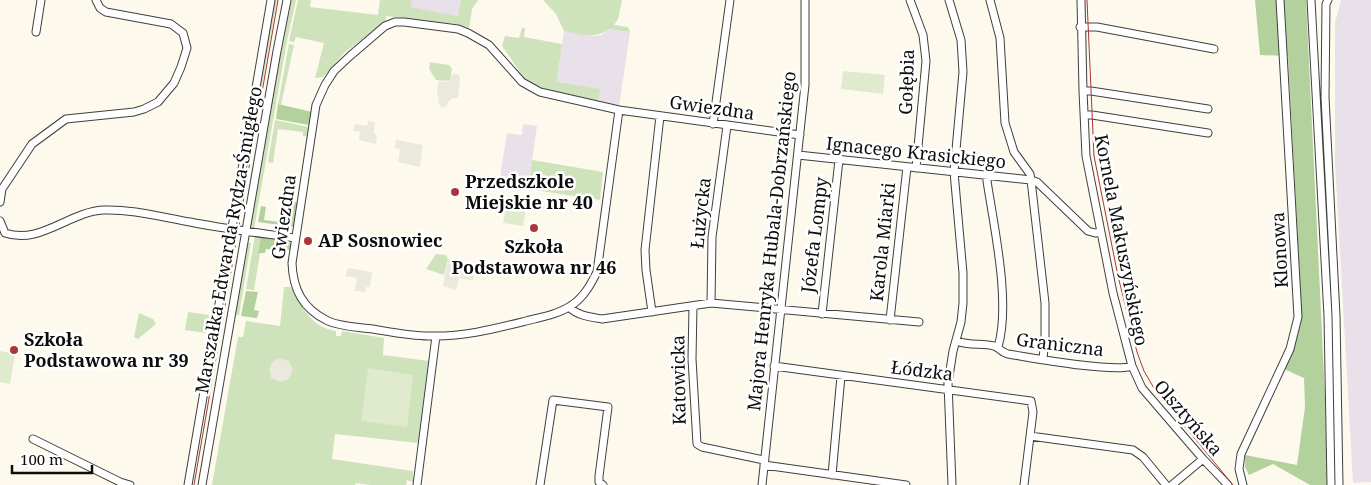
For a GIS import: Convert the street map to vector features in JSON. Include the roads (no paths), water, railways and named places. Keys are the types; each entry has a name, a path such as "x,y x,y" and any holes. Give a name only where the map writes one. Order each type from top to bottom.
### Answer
{"street":[{"path":"36,32 41,0"},
{"path":"0,202 2,189 37,138 66,119 144,109 158,102 174,83 186,48 183,33 172,24 106,12 100,8 96,0"},
{"name":"Marszałka Edwarda Rydza-Śmigłego","path":"188,485 271,0"},
{"name":"Marszałka Edwarda Rydza-Śmigłego","path":"202,485 287,0"},
{"path":"713,124 730,0"},
{"name":"Majora Henryka Hubala-Dobrzańskiego","path":"762,485 800,135 806,64 805,0"},
{"name":"Gołębia","path":"910,0 923,36 926,60 916,168"},
{"path":"950,0 957,22 963,59 954,172 963,273 962,313 951,362 949,389 952,485"},
{"path":"990,0 1000,38 1005,123 1014,152 1030,174 1031,180 1045,303 1045,338 1042,359"},
{"name":"Kornela Makuszyńskiego","path":"1081,0 1080,26 1086,156 1113,293 1132,366"},
{"name":"Klonowa","path":"1243,485 1239,469 1241,454 1290,349 1298,317 1280,0"},
{"path":"1311,0 1328,316 1332,485"},
{"path":"1328,0 1326,4 1325,96 1336,316 1340,485"},
{"name":"Gwiezdna","path":"619,110 599,263 588,289 582,297 569,307 544,317 503,327 458,336 436,336 402,334 336,323 327,320 313,311 302,300 293,278 292,263 316,105 334,70 390,23 404,22 458,29 468,33 489,45 522,82 540,92 619,110 800,135"},
{"path":"1080,26 1096,27 1214,49"},
{"path":"1083,91 1208,109"},
{"path":"1084,115 1208,134"},
{"path":"652,312 646,270 646,250 660,116"},
{"name":"Łużycka","path":"711,303 712,237 727,126"},
{"name":"Ignacego Krasickiego","path":"798,155 1031,180"},
{"name":"Józefa Lompy","path":"822,314 839,160"},
{"name":"Karola Miarki","path":"890,320 906,167"},
{"path":"988,176 987,181 1001,282 1002,314 998,347"},
{"path":"1031,180 1037,182 1088,230 1095,233 1100,232"},
{"path":"0,221 6,233 25,237 86,213 100,210 122,210 232,230 295,238"},
{"path":"569,307 584,316 602,319 711,303 919,322"},
{"name":"Katowicka","path":"693,306 692,359 697,444 702,447 764,462"},
{"path":"417,485 436,336"},
{"name":"Graniczna","path":"957,341 966,344 998,347 1004,353 1042,359 1123,368 1132,366"},
{"name":"Łódzka","path":"774,366 1031,402 1033,412 1024,485"},
{"name":"Olsztyńska","path":"1132,366 1142,388 1228,485"},
{"path":"832,475 841,376"},
{"path":"540,485 553,400 608,407 599,476 600,482 603,485"},
{"path":"1030,436 1133,450 1144,457 1166,485"},
{"path":"33,440 130,485"},
{"path":"1172,485 1203,459"},
{"path":"764,462 832,475 906,485"}],"tram line":[{"path":"194,485 278,0"},
{"path":"1087,0 1094,156 1118,276 1137,352 1144,371 1155,390 1233,485"}],"place":[{"name":"Przedszkole Miejskie nr 40","path":"455,192"},
{"name":"Szkoła Podstawowa nr 46","path":"534,228"},
{"name":"AP Sosnowiec","path":"308,241"},
{"name":"Szkoła Podstawowa nr 39","path":"14,350"}]}
